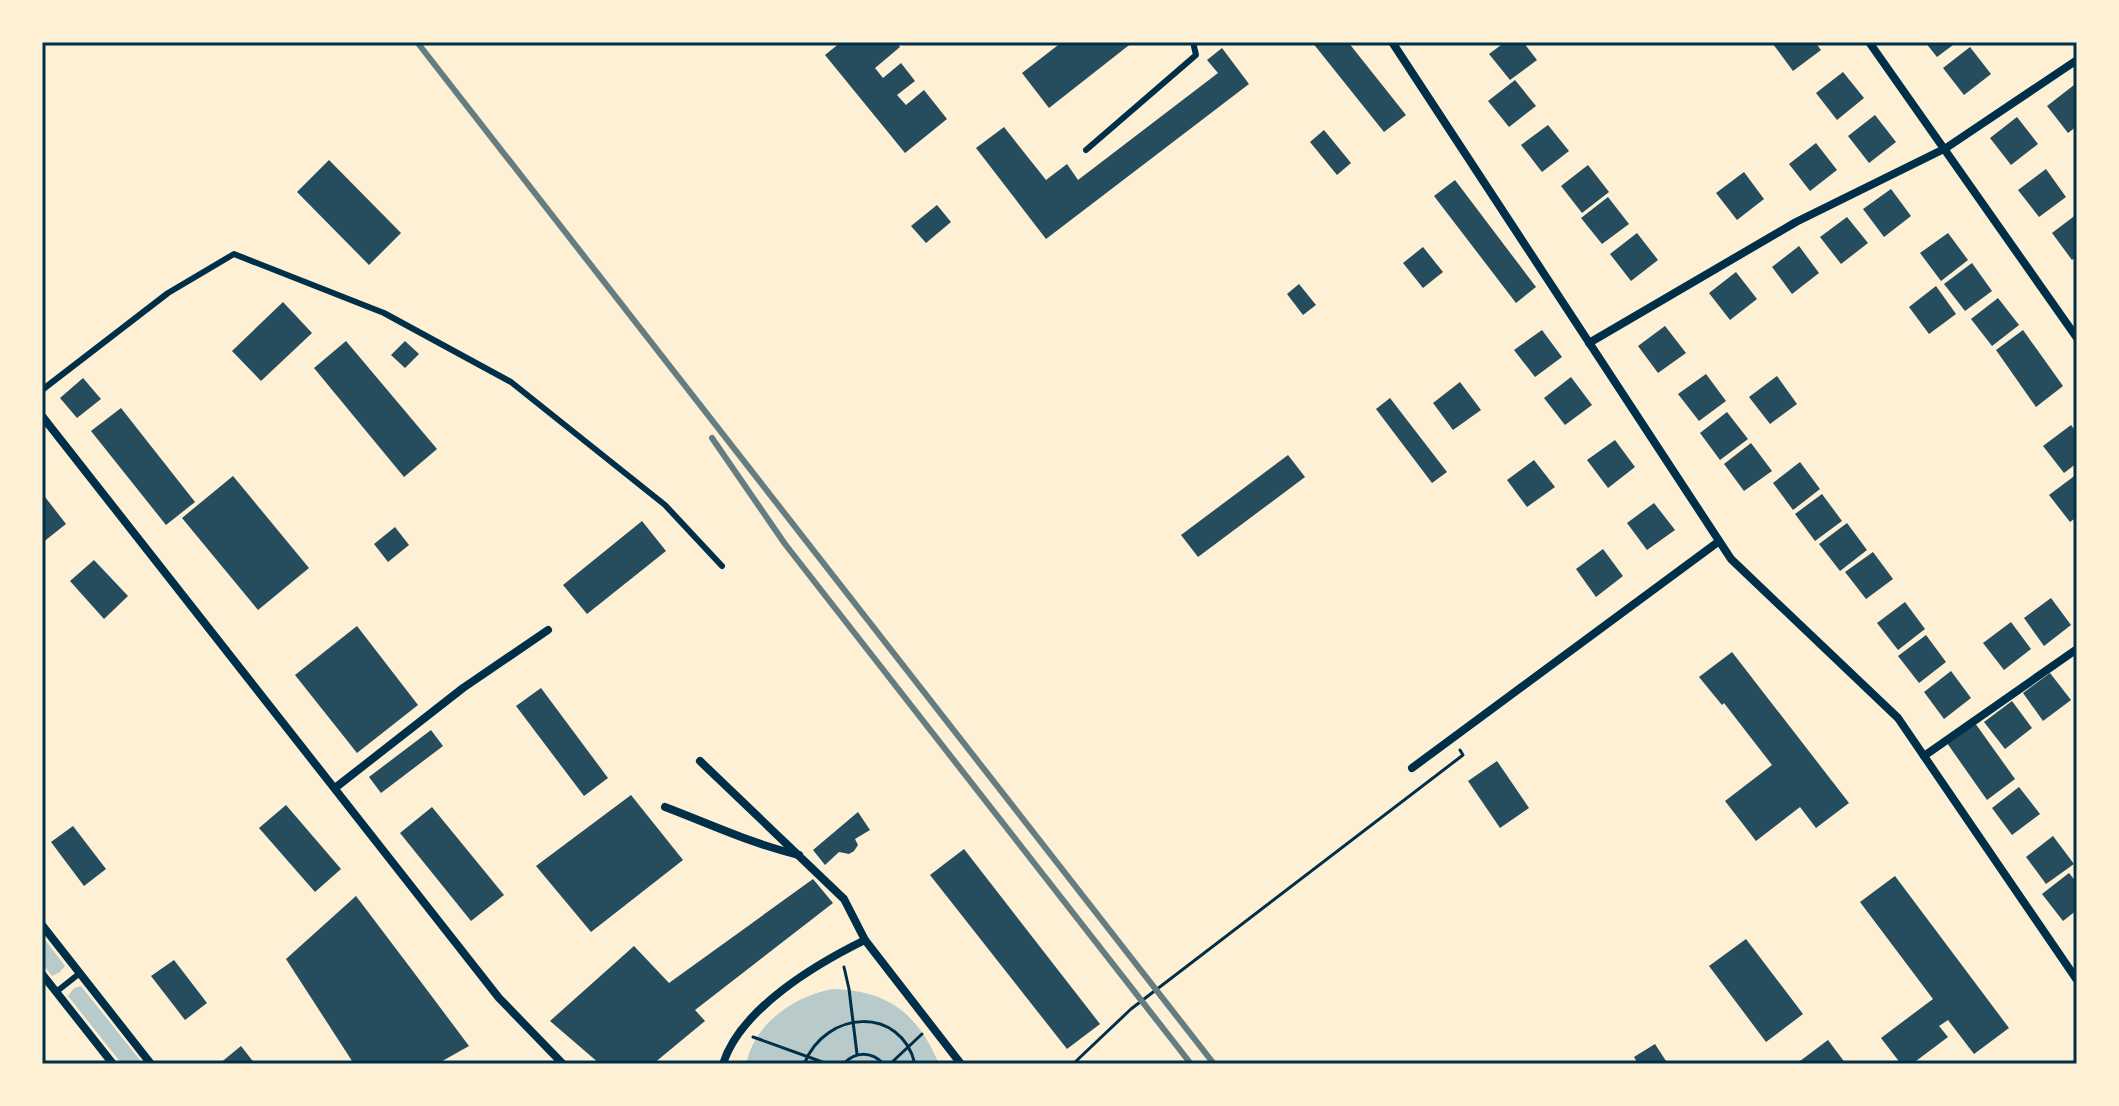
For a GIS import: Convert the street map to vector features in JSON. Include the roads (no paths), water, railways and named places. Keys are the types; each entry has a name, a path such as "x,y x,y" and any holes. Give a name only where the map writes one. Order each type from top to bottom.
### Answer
{"street":[{"path":"1392,42 1718,542 1731,559 1898,718 2077,980"},
{"path":"1869,42 2077,338"},
{"path":"1589,343 1796,222 1946,148 2077,60"},
{"path":"42,416 499,998 563,1064"},
{"path":"1412,768 1718,542"},
{"path":"335,788 463,688 548,630"},
{"path":"1924,756 2077,649"},
{"path":"700,761 844,899 865,940 961,1064"},
{"path":"665,807 760,846 800,855"},
{"path":"42,925 151,1064"},
{"path":"724,1062 739,1031 793,983 840,952 865,940"},
{"path":"42,974 113,1064"}],"lane":[{"path":"1086,150 1196,55 1193,42"},
{"path":"42,390 168,293 234,254 384,313 511,382 665,505 722,566"},
{"path":"56,992 80,973"}],"railway":[{"path":"417,42 1214,1064"},
{"path":"712,438 785,544 1191,1064"}]}
